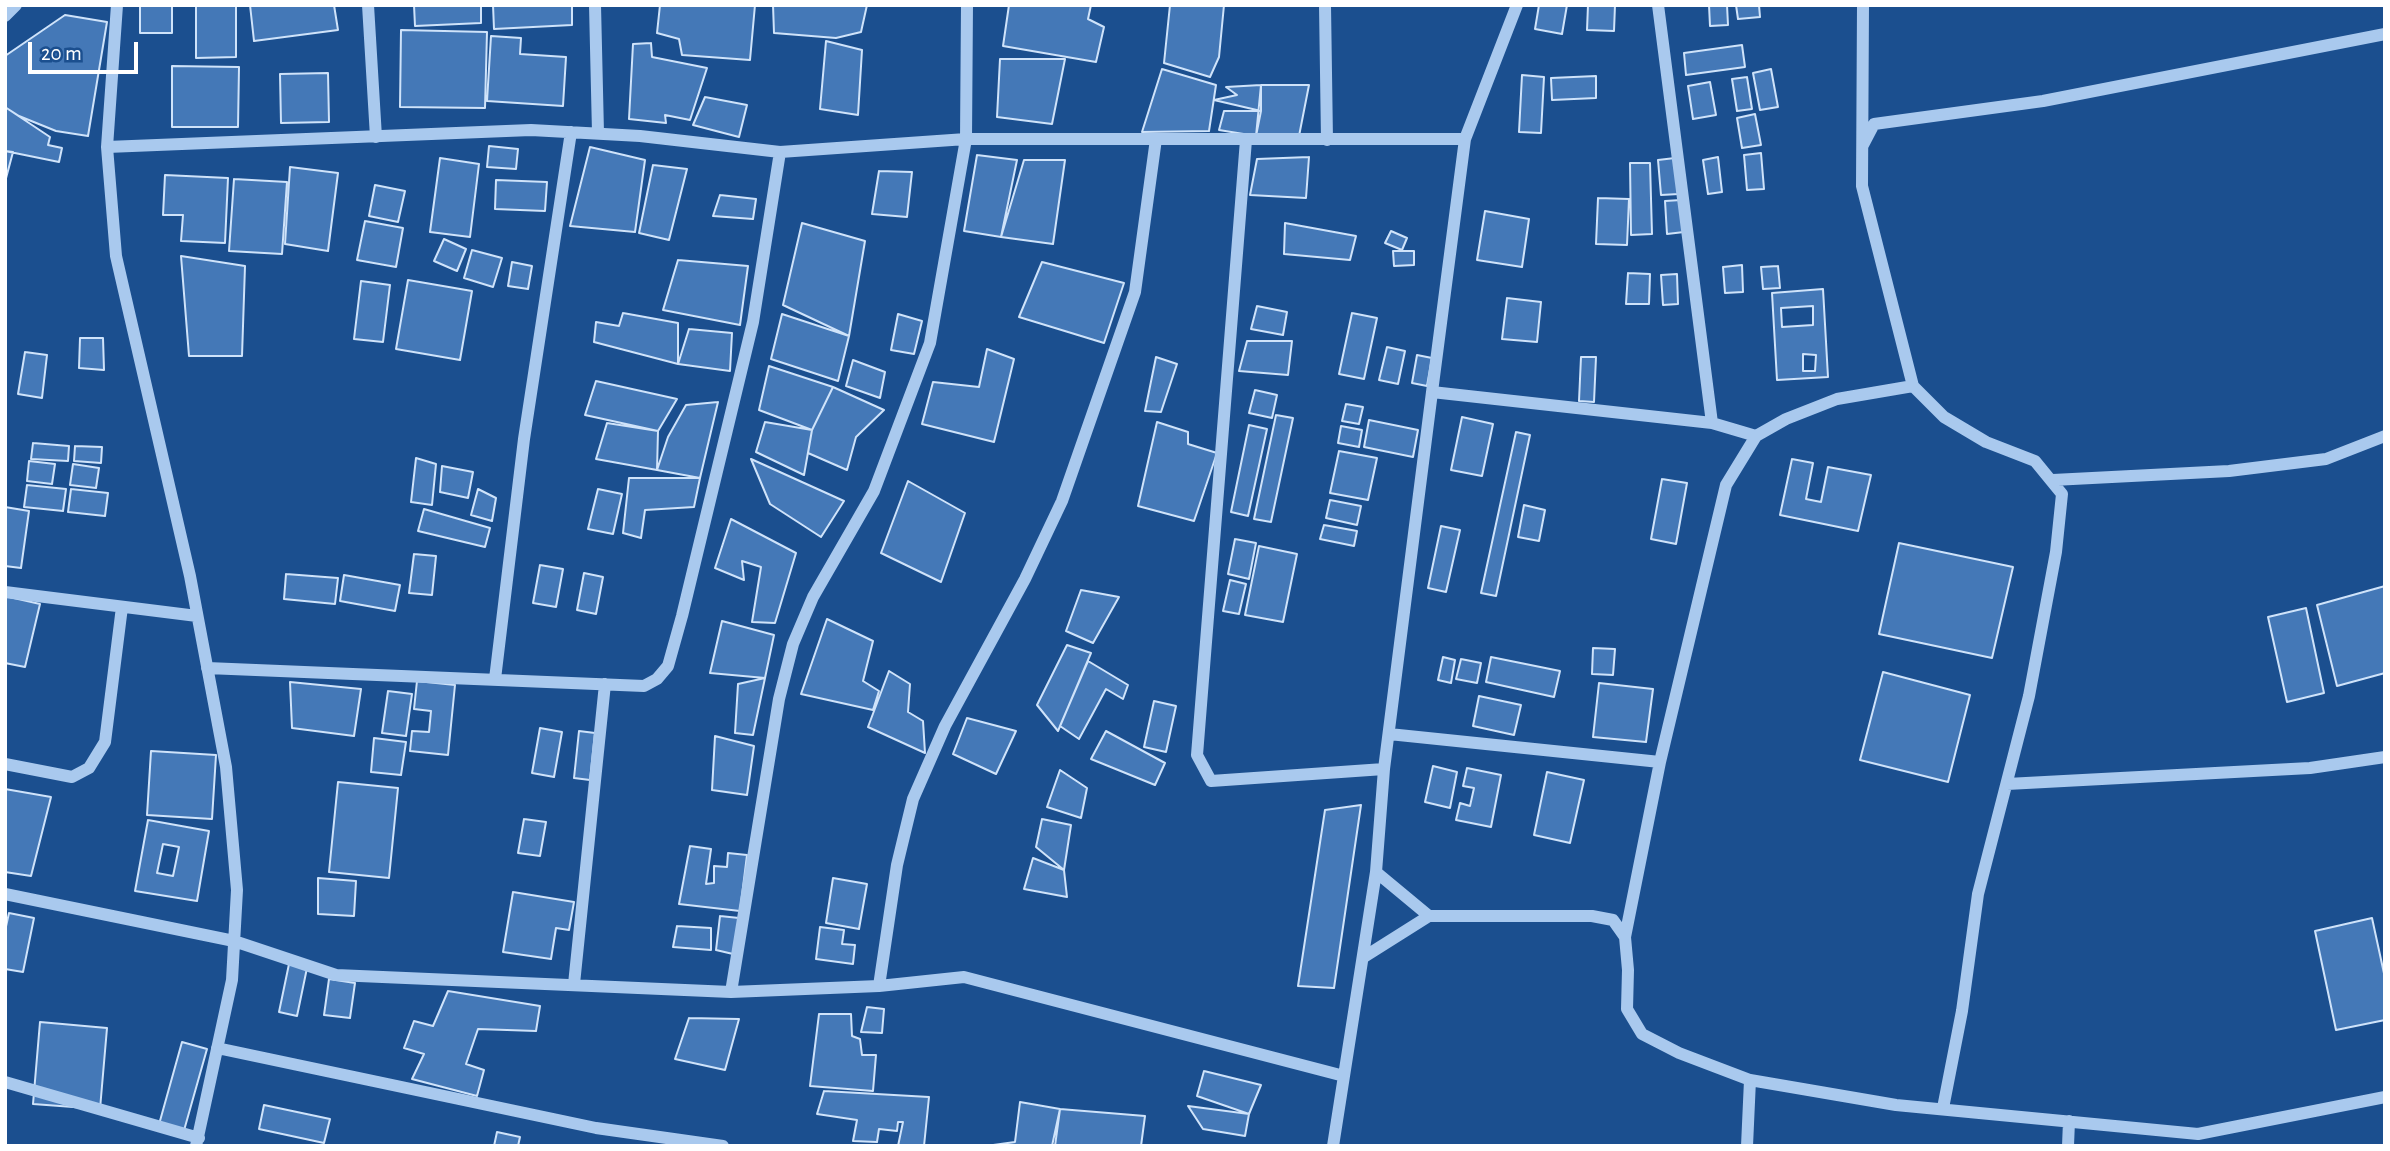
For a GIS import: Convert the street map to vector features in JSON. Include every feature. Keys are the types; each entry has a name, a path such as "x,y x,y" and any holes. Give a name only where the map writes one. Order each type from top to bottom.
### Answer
{"street":[{"path":"5,16 16,5"},
{"path":"5,1082 198,1142 232,980 237,890 226,767 197,616 116,256 107,147 117,5"},
{"path":"368,5 376,138"},
{"path":"595,5 598,133"},
{"path":"731,992 779,699 793,644 813,597 874,491 930,343 966,139 967,5"},
{"path":"1325,5 1326,140"},
{"path":"1333,1146 1376,872 1384,769 1465,139 1517,5"},
{"path":"1658,5 1712,423"},
{"path":"1863,5 1862,186 1913,386 1944,417 1986,442 2035,461 2062,494 2056,552 2028,696 1978,894 1962,1011 1943,1108"},
{"path":"1862,148 1874,124 2043,101 2385,33"},
{"path":"107,147 531,130 598,133 780,152 966,139 1465,139"},
{"path":"495,680 524,439 570,132"},
{"path":"879,986 897,865 913,799 945,726 1025,579 1062,501 1135,292 1156,139"},
{"path":"1246,140 1197,755 1211,781 1384,769"},
{"path":"207,668 644,686 657,679 668,666 753,322 780,152"},
{"path":"1913,386 1837,398 1786,419 1756,436 1726,485 1660,762 1625,937 1627,1009 1642,1034 1679,1053 1750,1080 1896,1105 2198,1134 2385,1097"},
{"path":"1432,392 1712,423 1756,436"},
{"path":"2053,480 2229,471 2326,459 2385,436"},
{"path":"5,592 197,616"},
{"path":"5,764 72,777 89,768 105,742 122,607"},
{"path":"574,985 605,684"},
{"path":"1389,734 1660,762"},
{"path":"2007,784 2310,768 2385,757"},
{"path":"1376,872 1429,916"},
{"path":"5,894 234,940 335,975 731,992 879,986 964,977 1344,1076"},
{"path":"1364,957 1429,916 1592,916 1613,920 1625,937"},
{"path":"217,1048 596,1128 723,1146"},
{"path":"1747,1146 1750,1080"},
{"path":"2068,1146 2069,1121"}],"building":[{"path":"140,5 172,5 172,33 140,33"},
{"path":"196,5 236,5 236,57 196,58"},
{"path":"250,5 334,5 338,30 254,41"},
{"path":"414,5 481,5 481,23 415,26"},
{"path":"493,5 572,5 572,25 494,29"},
{"path":"660,5 755,5 750,60 682,55 679,39 657,33"},
{"path":"773,5 867,5 861,32 836,38 774,33"},
{"path":"1009,5 1091,5 1088,19 1104,27 1096,62 1003,46"},
{"path":"1170,5 1224,5 1219,57 1210,77 1164,63"},
{"path":"1539,5 1567,5 1562,34 1535,29"},
{"path":"1588,5 1615,5 1614,31 1587,30"},
{"path":"1709,5 1727,5 1728,25 1710,26"},
{"path":"1736,5 1759,5 1760,17 1738,19"},
{"path":"65,15 107,22 88,136 56,131 19,116 5,107 5,56"},
{"path":"401,30 487,32 485,108 400,107"},
{"path":"491,36 521,38 520,54 566,57 563,106 487,101"},
{"path":"826,41 862,50 858,115 820,109"},
{"path":"651,43 652,57 707,68 690,120 665,115 666,123 629,119 633,44"},
{"path":"1742,45 1745,67 1686,75 1684,53"},
{"path":"1000,59 1065,59 1052,124 997,117"},
{"path":"172,66 239,67 238,127 172,127"},
{"path":"1162,69 1216,85 1209,131 1142,132"},
{"path":"1771,69 1778,107 1760,110 1753,73"},
{"path":"328,73 329,122 281,123 280,74"},
{"path":"1522,75 1544,77 1541,133 1519,132"},
{"path":"1596,76 1596,98 1552,100 1551,78"},
{"path":"1747,77 1752,109 1737,111 1732,79"},
{"path":"1710,82 1716,115 1693,119 1688,86"},
{"path":"1261,85 1261,111 1214,100 1237,95 1226,87"},
{"path":"1261,85 1309,85 1299,136 1256,136"},
{"path":"705,97 747,105 739,137 693,125"},
{"path":"5,107 50,137 48,145 62,148 59,162 5,151"},
{"path":"1224,111 1261,111 1256,136 1219,130"},
{"path":"1755,114 1761,145 1742,148 1737,118"},
{"path":"489,146 518,149 516,169 487,167"},
{"path":"590,147 645,160 635,232 570,226"},
{"path":"5,151 13,152 5,182"},
{"path":"1761,153 1764,189 1747,190 1744,155"},
{"path":"977,155 1017,160 1001,237 964,231"},
{"path":"1309,157 1306,198 1250,195 1257,159"},
{"path":"1718,157 1722,192 1708,194 1703,160"},
{"path":"440,158 479,164 470,237 430,232"},
{"path":"1675,158 1679,194 1661,195 1658,160"},
{"path":"1024,160 1065,160 1053,244 1001,237"},
{"path":"1630,163 1650,163 1652,234 1631,235"},
{"path":"653,165 687,169 669,240 639,233"},
{"path":"290,167 338,173 328,251 285,244"},
{"path":"879,171 912,172 907,217 872,214"},
{"path":"165,175 228,178 225,243 181,241 183,215 163,215"},
{"path":"234,179 287,182 282,254 229,251"},
{"path":"496,180 547,182 545,211 495,209"},
{"path":"375,185 405,191 398,222 369,216"},
{"path":"720,195 756,199 753,219 713,216"},
{"path":"1598,198 1629,199 1627,245 1596,244"},
{"path":"1681,200 1684,232 1667,234 1665,201"},
{"path":"1485,211 1529,219 1522,267 1477,260"},
{"path":"365,221 403,228 396,267 357,260"},
{"path":"802,223 865,241 849,336 783,305"},
{"path":"1285,223 1356,236 1350,260 1284,254"},
{"path":"1391,231 1407,238 1402,250 1385,243"},
{"path":"444,239 466,249 457,271 434,261"},
{"path":"472,250 502,258 493,287 464,278"},
{"path":"1393,251 1414,251 1414,265 1394,266"},
{"path":"181,256 245,266 242,356 189,356"},
{"path":"678,260 748,266 740,325 663,310"},
{"path":"512,262 532,266 528,289 508,286"},
{"path":"1042,262 1124,283 1104,343 1019,317"},
{"path":"1742,265 1743,292 1725,293 1723,267"},
{"path":"1778,266 1780,288 1763,289 1761,267"},
{"path":"1628,273 1650,274 1649,304 1626,304"},
{"path":"1677,274 1678,304 1663,305 1661,275"},
{"path":"408,280 472,291 460,360 396,349"},
{"path":"361,281 390,285 383,342 354,339"},
{"path":"1823,289 1828,377 1777,380 1772,293","holes":["1813,306 1813,325 1782,327 1781,308","1803,354 1816,355 1815,371 1803,371"]},
{"path":"1507,298 1541,302 1537,342 1502,339"},
{"path":"1257,306 1287,312 1283,335 1251,329"},
{"path":"623,313 678,323 678,364 594,342 596,322 619,326"},
{"path":"1352,313 1377,318 1364,379 1339,374"},
{"path":"782,314 849,336 838,381 771,359"},
{"path":"898,314 922,321 914,354 891,350"},
{"path":"689,329 732,333 730,371 678,364"},
{"path":"80,338 103,338 104,370 79,368"},
{"path":"1247,341 1292,341 1288,375 1239,371"},
{"path":"1387,347 1405,351 1398,384 1379,380"},
{"path":"987,349 1014,359 994,442 922,424 933,382 979,387"},
{"path":"25,352 47,355 42,398 18,394"},
{"path":"1417,355 1432,358 1427,386 1412,383"},
{"path":"1156,357 1177,364 1161,412 1145,411"},
{"path":"1581,357 1596,357 1594,402 1579,401"},
{"path":"853,360 885,372 880,398 846,386"},
{"path":"769,366 833,387 812,430 759,410"},
{"path":"596,381 677,399 658,431 585,415"},
{"path":"833,387 884,410 856,437 847,470 808,453 812,430"},
{"path":"1255,390 1277,395 1272,418 1249,413"},
{"path":"718,402 700,478 657,470 668,437 686,405"},
{"path":"1346,404 1363,407 1359,424 1342,421"},
{"path":"1276,415 1293,418 1271,522 1254,519"},
{"path":"1462,417 1493,424 1482,476 1451,470"},
{"path":"1369,420 1418,430 1413,457 1364,447"},
{"path":"765,422 812,430 804,475 756,452"},
{"path":"1157,422 1188,432 1188,444 1217,453 1194,521 1138,506"},
{"path":"607,423 658,431 657,470 596,459"},
{"path":"1249,425 1267,429 1248,516 1231,512"},
{"path":"1341,426 1362,430 1359,447 1338,443"},
{"path":"1516,432 1530,435 1496,596 1481,593"},
{"path":"33,443 69,446 68,461 31,459"},
{"path":"75,446 102,447 101,463 74,461"},
{"path":"1339,451 1377,458 1368,500 1330,493"},
{"path":"416,458 436,464 432,505 411,502"},
{"path":"751,459 844,501 821,537 770,504"},
{"path":"1792,459 1813,463 1806,499 1821,502 1828,467 1871,475 1858,531 1780,515"},
{"path":"29,461 55,464 52,484 27,481"},
{"path":"73,464 99,468 96,488 70,485"},
{"path":"442,466 473,472 468,498 440,492"},
{"path":"629,478 700,478 694,507 645,510 641,538 623,533"},
{"path":"1662,479 1687,483 1676,544 1651,539"},
{"path":"908,481 965,513 941,582 881,553"},
{"path":"27,485 66,489 63,511 24,507"},
{"path":"71,489 108,493 105,516 68,512"},
{"path":"478,489 496,498 492,521 471,515"},
{"path":"598,489 622,494 613,534 588,529"},
{"path":"1330,500 1361,506 1357,525 1326,518"},
{"path":"1524,505 1545,510 1539,541 1518,537"},
{"path":"5,507 29,511 21,568 5,566"},
{"path":"424,509 490,528 485,547 418,531"},
{"path":"731,519 796,553 775,623 752,622 761,567 742,561 744,580 715,568"},
{"path":"1324,525 1357,531 1354,546 1320,539"},
{"path":"1441,526 1460,530 1446,592 1428,588"},
{"path":"1235,539 1256,543 1249,579 1228,574"},
{"path":"1899,543 2013,567 1992,658 1879,634"},
{"path":"1259,546 1297,554 1283,622 1245,615"},
{"path":"414,554 436,556 432,595 409,593"},
{"path":"540,565 563,569 556,607 533,603"},
{"path":"584,573 603,577 596,614 577,610"},
{"path":"286,574 338,578 335,604 284,599"},
{"path":"344,575 400,585 395,611 340,601"},
{"path":"1230,580 1246,584 1239,614 1223,611"},
{"path":"2385,586 2385,673 2337,686 2317,605"},
{"path":"1081,590 1119,597 1093,643 1066,631"},
{"path":"5,596 40,604 25,667 5,663"},
{"path":"2306,608 2324,693 2287,702 2268,617"},
{"path":"827,619 873,641 863,681 879,691 873,710 801,694"},
{"path":"722,621 774,635 765,678 710,673"},
{"path":"1067,645 1091,653 1058,731 1037,705"},
{"path":"1593,648 1615,649 1613,675 1592,674"},
{"path":"1443,657 1455,660 1451,683 1438,680"},
{"path":"1491,657 1560,671 1554,697 1486,682"},
{"path":"1461,659 1481,663 1477,683 1456,679"},
{"path":"1088,661 1128,685 1123,699 1106,689 1079,739 1060,726"},
{"path":"889,671 910,684 908,712 923,721 925,753 868,727"},
{"path":"1883,672 1970,695 1948,782 1860,760"},
{"path":"765,678 753,735 735,733 738,684"},
{"path":"417,681 455,685 448,755 410,751 412,731 429,732 431,711 414,709"},
{"path":"290,682 361,689 354,736 292,728"},
{"path":"1599,683 1653,689 1646,742 1593,737"},
{"path":"388,691 412,694 406,736 382,733"},
{"path":"1479,696 1521,705 1514,735 1473,726"},
{"path":"1154,701 1176,706 1166,752 1144,747"},
{"path":"967,718 1016,731 996,774 953,754"},
{"path":"540,728 562,732 554,777 532,773"},
{"path":"579,731 595,733 590,780 574,778"},
{"path":"1106,731 1165,763 1155,785 1091,759"},
{"path":"715,736 754,746 747,795 712,790"},
{"path":"374,738 406,742 401,775 371,772"},
{"path":"151,751 216,755 212,819 147,815"},
{"path":"1433,766 1457,772 1450,808 1425,802"},
{"path":"1467,768 1501,775 1491,827 1456,820 1460,803 1470,806 1474,788 1463,786"},
{"path":"1060,770 1087,788 1081,818 1047,807"},
{"path":"1547,772 1584,780 1570,843 1534,835"},
{"path":"338,782 398,788 389,878 329,872"},
{"path":"5,789 51,797 31,876 5,872"},
{"path":"1361,805 1334,988 1298,986 1325,810"},
{"path":"524,819 546,822 540,856 518,853"},
{"path":"1042,819 1071,825 1064,870 1036,847"},
{"path":"148,820 209,831 197,901 135,891","holes":["163,844 179,847 173,876 157,873"]},
{"path":"690,846 711,849 706,884 714,883 714,866 727,867 728,853 747,855 740,911 679,904"},
{"path":"1033,858 1064,870 1067,897 1024,889"},
{"path":"318,878 356,881 354,916 318,914"},
{"path":"833,878 867,884 859,929 826,923"},
{"path":"513,892 574,902 569,930 556,928 551,959 503,952"},
{"path":"9,913 34,918 23,972 5,969 5,931"},
{"path":"720,916 739,918 733,954 716,950"},
{"path":"2372,918 2385,978 2385,1020 2336,1030 2315,931"},
{"path":"677,926 711,928 711,950 673,947"},
{"path":"820,927 844,930 842,944 855,945 853,964 816,959"},
{"path":"289,964 307,968 297,1016 279,1012"},
{"path":"329,979 355,983 350,1018 324,1015"},
{"path":"448,991 540,1006 536,1031 478,1029 466,1064 484,1070 477,1096 412,1079 424,1054 404,1048 414,1021 433,1026"},
{"path":"867,1007 884,1009 882,1033 861,1032"},
{"path":"819,1014 851,1014 852,1036 860,1039 862,1055 876,1055 873,1091 810,1086"},
{"path":"689,1018 739,1019 725,1070 675,1059"},
{"path":"40,1022 107,1028 100,1109 33,1104"},
{"path":"182,1042 207,1049 183,1134 158,1128"},
{"path":"1204,1071 1261,1085 1249,1114 1197,1096"},
{"path":"824,1091 929,1097 924,1146 898,1146 903,1122 898,1122 897,1131 879,1129 877,1142 853,1141 857,1120 817,1114"},
{"path":"1020,1102 1060,1109 1052,1146 986,1146 1015,1142"},
{"path":"264,1105 330,1119 324,1143 259,1129"},
{"path":"1188,1106 1249,1114 1245,1136 1203,1129"},
{"path":"1060,1109 1145,1116 1141,1146 1055,1146"},
{"path":"497,1132 520,1137 518,1146 494,1146"}]}
